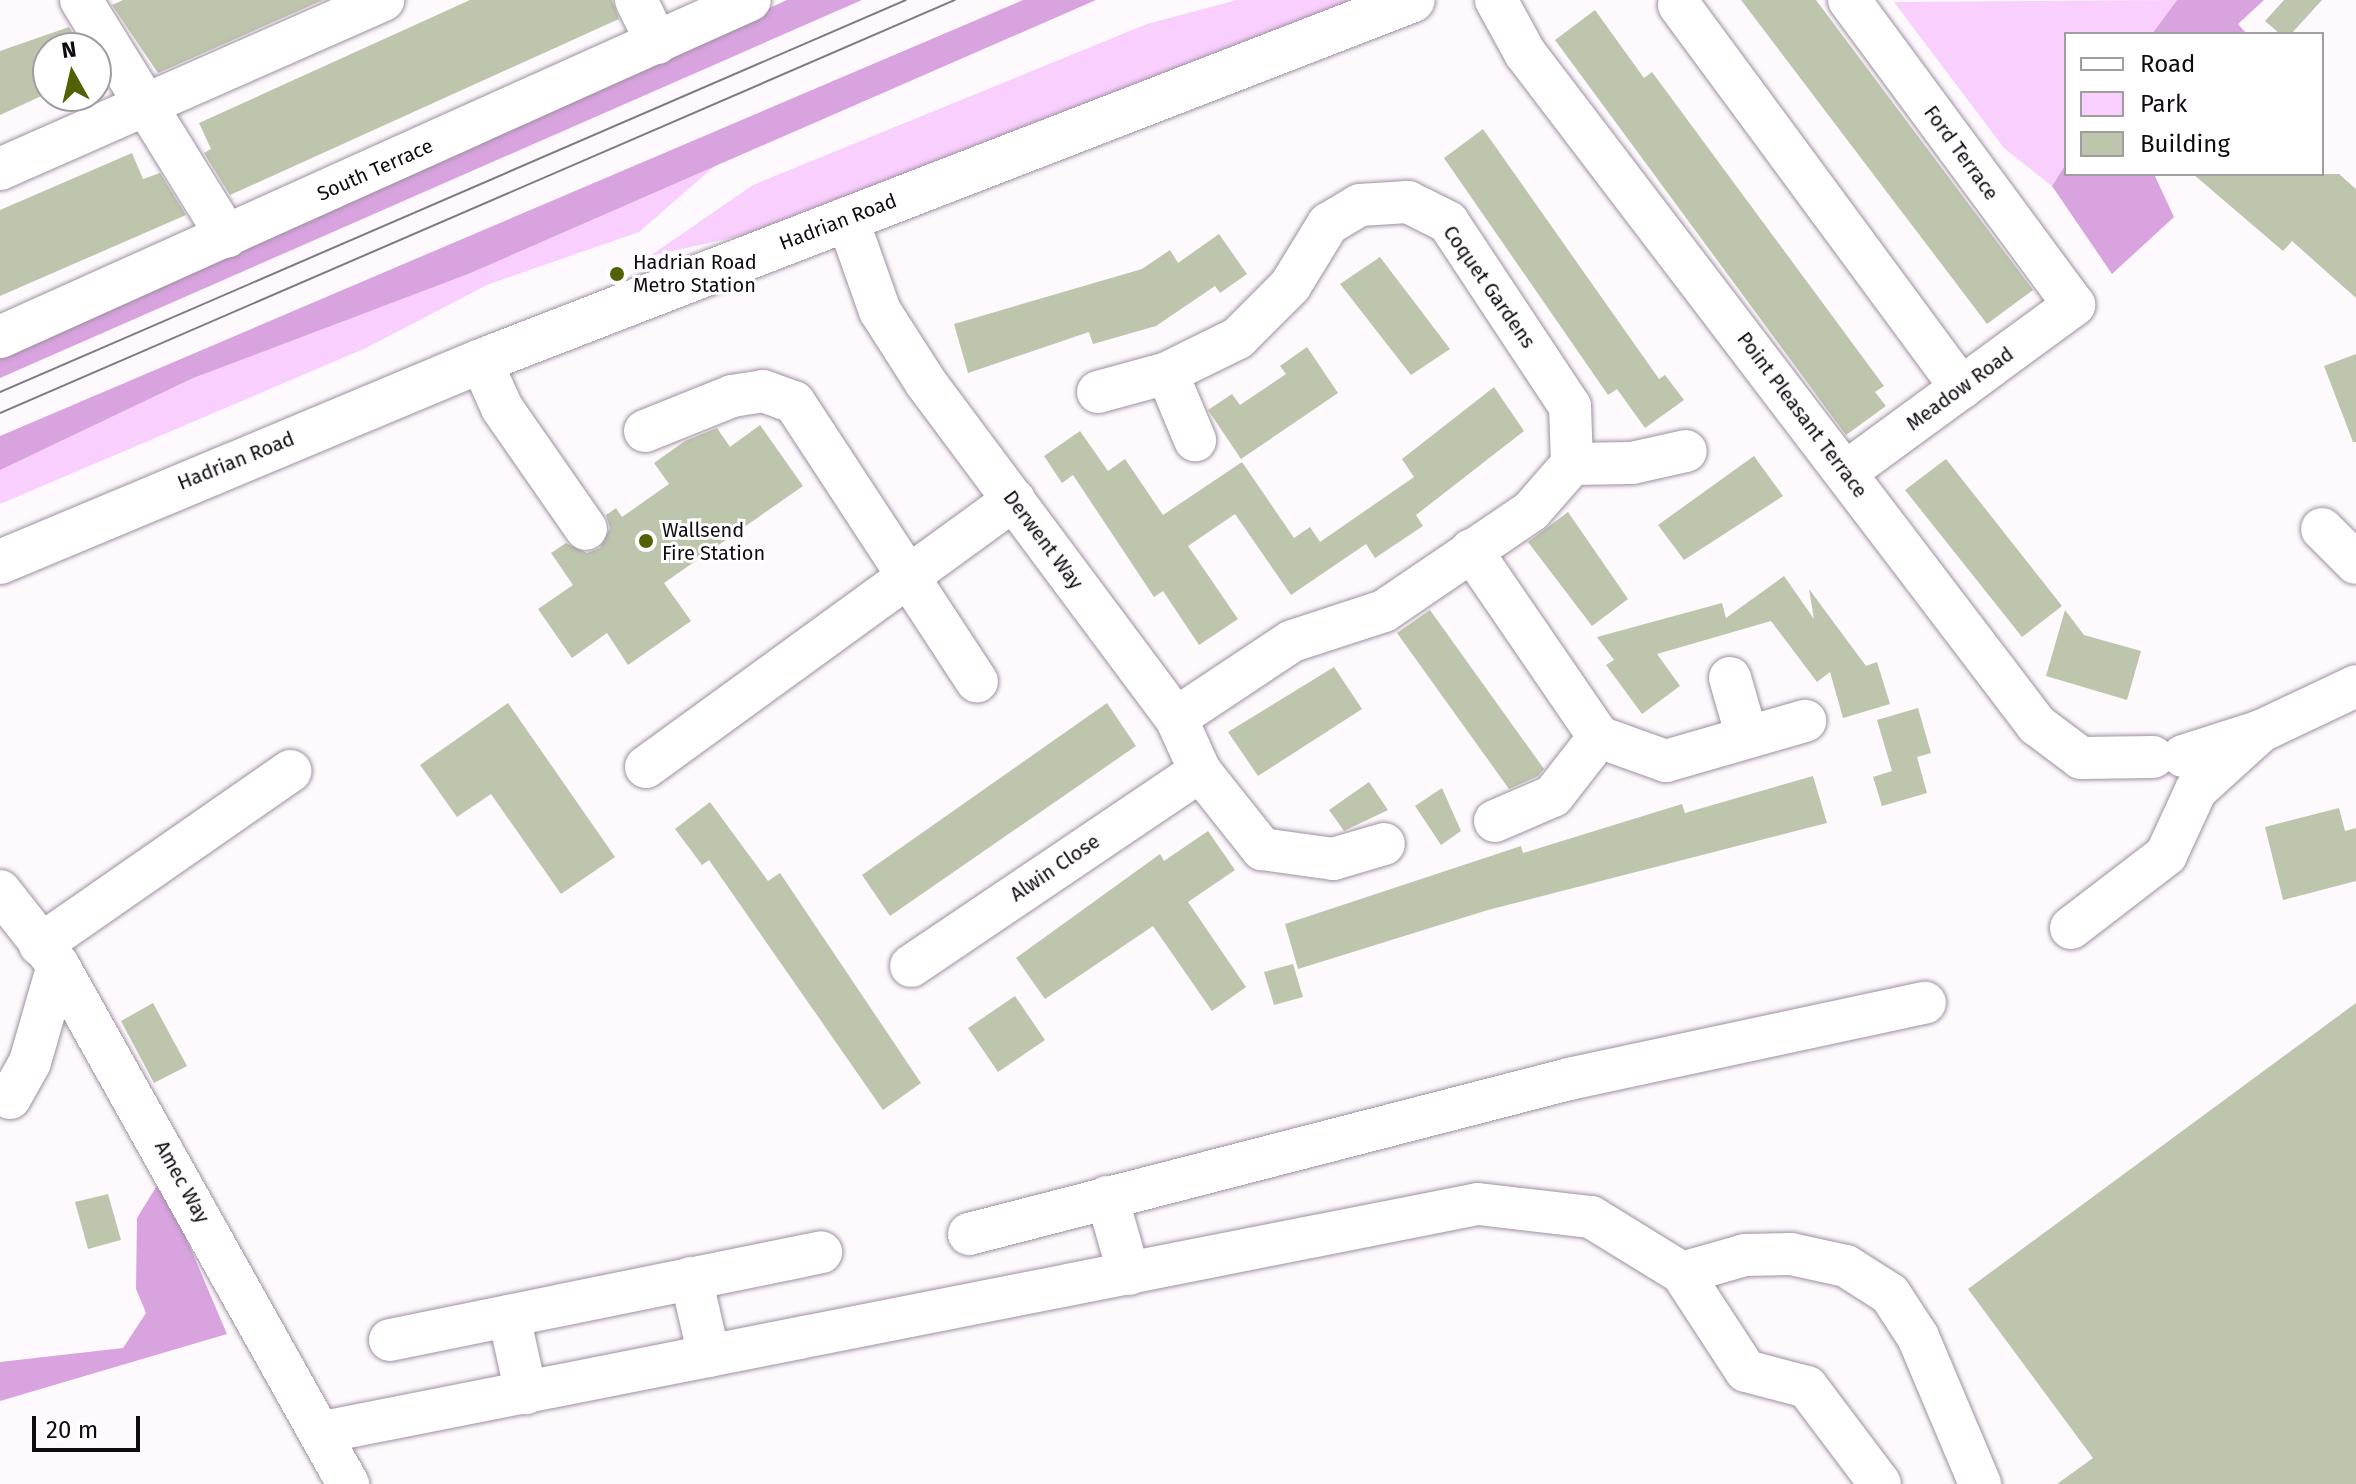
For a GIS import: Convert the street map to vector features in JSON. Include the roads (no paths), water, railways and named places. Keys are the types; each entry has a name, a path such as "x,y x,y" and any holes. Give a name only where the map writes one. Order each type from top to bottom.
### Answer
{"main road":[{"name":"Hadrian Road","path":"0,562 481,361 1413,0"}],"street":[{"path":"81,0 227,236"},
{"path":"4,170 149,109 383,0"},
{"path":"636,0 657,43"},
{"name":"South Terrace","path":"0,337 750,0"},
{"name":"Point Pleasant Terrace","path":"1496,0 1525,53 2037,725 2081,758 2168,756 2261,731"},
{"name":"Ford Terrace","path":"1849,0 2074,305"},
{"path":"1679,5 1961,388"},
{"name":"Coquet Gardens","path":"1098,392 1167,373 1238,338 1290,286 1328,224 1360,205 1408,202 1448,222 1570,406 1572,464"},
{"name":"Derwent Way","path":"847,218 880,311 1014,500 1176,718 1200,771 1262,849 1333,859 1384,844"},
{"name":"Meadow Road","path":"1846,472 2074,305"},
{"path":"481,361 502,408 586,529"},
{"path":"1167,373 1195,440"},
{"path":"645,431 732,396 763,391 794,402 907,580 977,682"},
{"path":"1176,718 1292,641 1384,611 1531,511 1572,464 1632,463 1686,451"},
{"path":"646,767 1014,500"},
{"path":"2322,529 2356,563"},
{"path":"1471,550 1599,737 1666,761 1805,721"},
{"path":"1730,678 1747,737"},
{"path":"2071,928 2166,855 2196,790 2261,731 2355,688"},
{"path":"1495,821 1553,796 1599,737"},
{"path":"10,1098 30,1062 49,955 290,771"},
{"name":"Alwin Close","path":"911,966 1200,771"},
{"name":"Amec Way","path":"0,891 49,955 122,1076 323,1432 348,1484"},
{"path":"969,1234 1569,1079 1925,1003"},
{"path":"1107,1197 1129,1274"},
{"path":"323,1432 1478,1204 1591,1217 1682,1273 1746,1371 1807,1387 1880,1484"},
{"path":"390,1340 821,1252"},
{"path":"1682,1273 1745,1255 1791,1254 1846,1266 1890,1294 1918,1337 1980,1484"},
{"path":"691,1278 709,1356"},
{"path":"509,1316 526,1393"}],"tram line":[{"path":"0,392 906,0"},
{"path":"0,413 955,0"}],"place":[{"name":"Hadrian Road Metro Station","path":"617,274"},
{"name":"Wallsend Fire Station","path":"646,541"}]}
